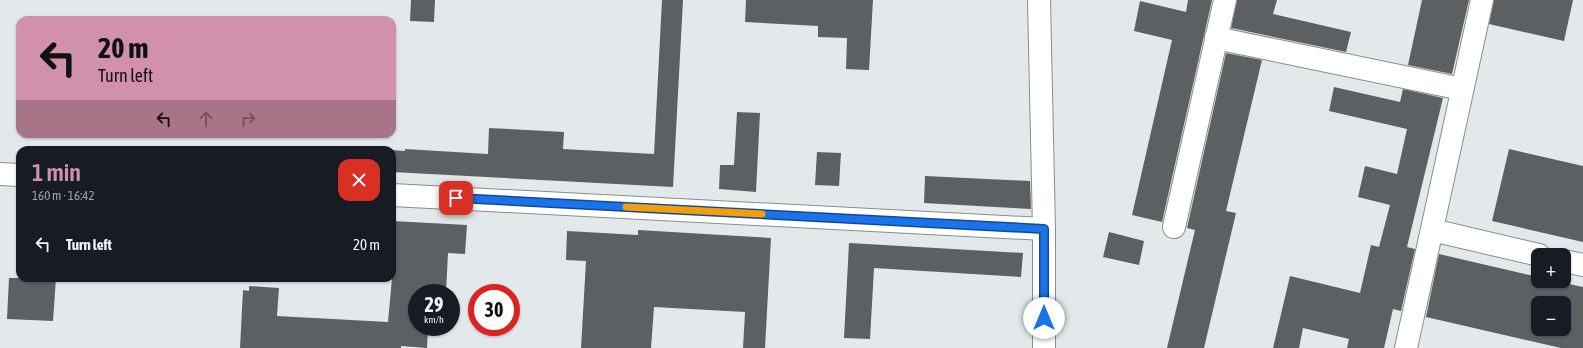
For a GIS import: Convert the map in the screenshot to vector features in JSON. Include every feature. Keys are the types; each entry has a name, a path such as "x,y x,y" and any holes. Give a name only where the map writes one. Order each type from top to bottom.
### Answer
{"street":[{"path":"1039,0 1044,229 1044,348"},
{"path":"1174,227 1224,0"},
{"path":"1406,348 1482,0"},
{"path":"1216,38 1462,89"},
{"path":"0,174 16,175"},
{"path":"396,194 1044,229"},
{"path":"1432,230 1531,253"},
{"path":"1571,262 1583,265"}],"building":[{"path":"411,0 435,0 434,22 410,21"},
{"path":"662,0 683,0 673,187 396,172 396,150 405,151 405,149 488,154 489,128 564,132 563,149 654,154"},
{"path":"746,0 873,0 869,70 846,69 847,38 818,37 818,26 745,22"},
{"path":"1188,0 1212,0 1162,222 1132,215 1172,40 1134,31 1140,1 1186,12"},
{"path":"1237,0 1277,0 1273,14 1351,32 1346,52 1231,28"},
{"path":"1422,0 1469,0 1452,74 1408,65"},
{"path":"1494,0 1573,0 1564,41 1489,24"},
{"path":"1226,53 1262,60 1226,211 1236,213 1204,348 1167,348 1195,230 1187,228"},
{"path":"1334,87 1400,102 1403,89 1443,98 1407,247 1415,249 1401,311 1393,309 1384,348 1347,348 1349,339 1303,328 1299,348 1273,348 1290,276 1360,293 1371,245 1379,247 1390,205 1358,197 1365,166 1397,174 1407,129 1329,111"},
{"path":"737,112 760,113 756,192 719,189 720,165 734,165"},
{"path":"1509,149 1583,166 1583,242 1492,221"},
{"path":"817,152 841,153 839,186 815,185"},
{"path":"925,176 1030,181 1031,209 924,203"},
{"path":"396,221 467,225 465,254 448,253 446,284 408,284 408,336 428,336 427,348 401,346 401,348 240,348 243,290 249,291 249,286 279,288 277,316 388,322 392,282 396,282"},
{"path":"638,230 771,238 765,348 743,348 745,312 654,307 651,348 581,348 586,261 566,260 567,231 638,235"},
{"path":"1109,232 1144,241 1139,265 1103,257"},
{"path":"849,243 1023,253 1021,277 874,268 870,339 844,338"},
{"path":"1439,254 1531,275 1531,288 1571,288 1571,284 1583,287 1583,348 1561,348 1426,317"},
{"path":"9,278 16,278 16,282 56,282 53,321 7,319"}],"slow traffic":[{"path":"626,207 762,214"}],"route":[{"path":"456,198 1044,229 1044,318"}]}
